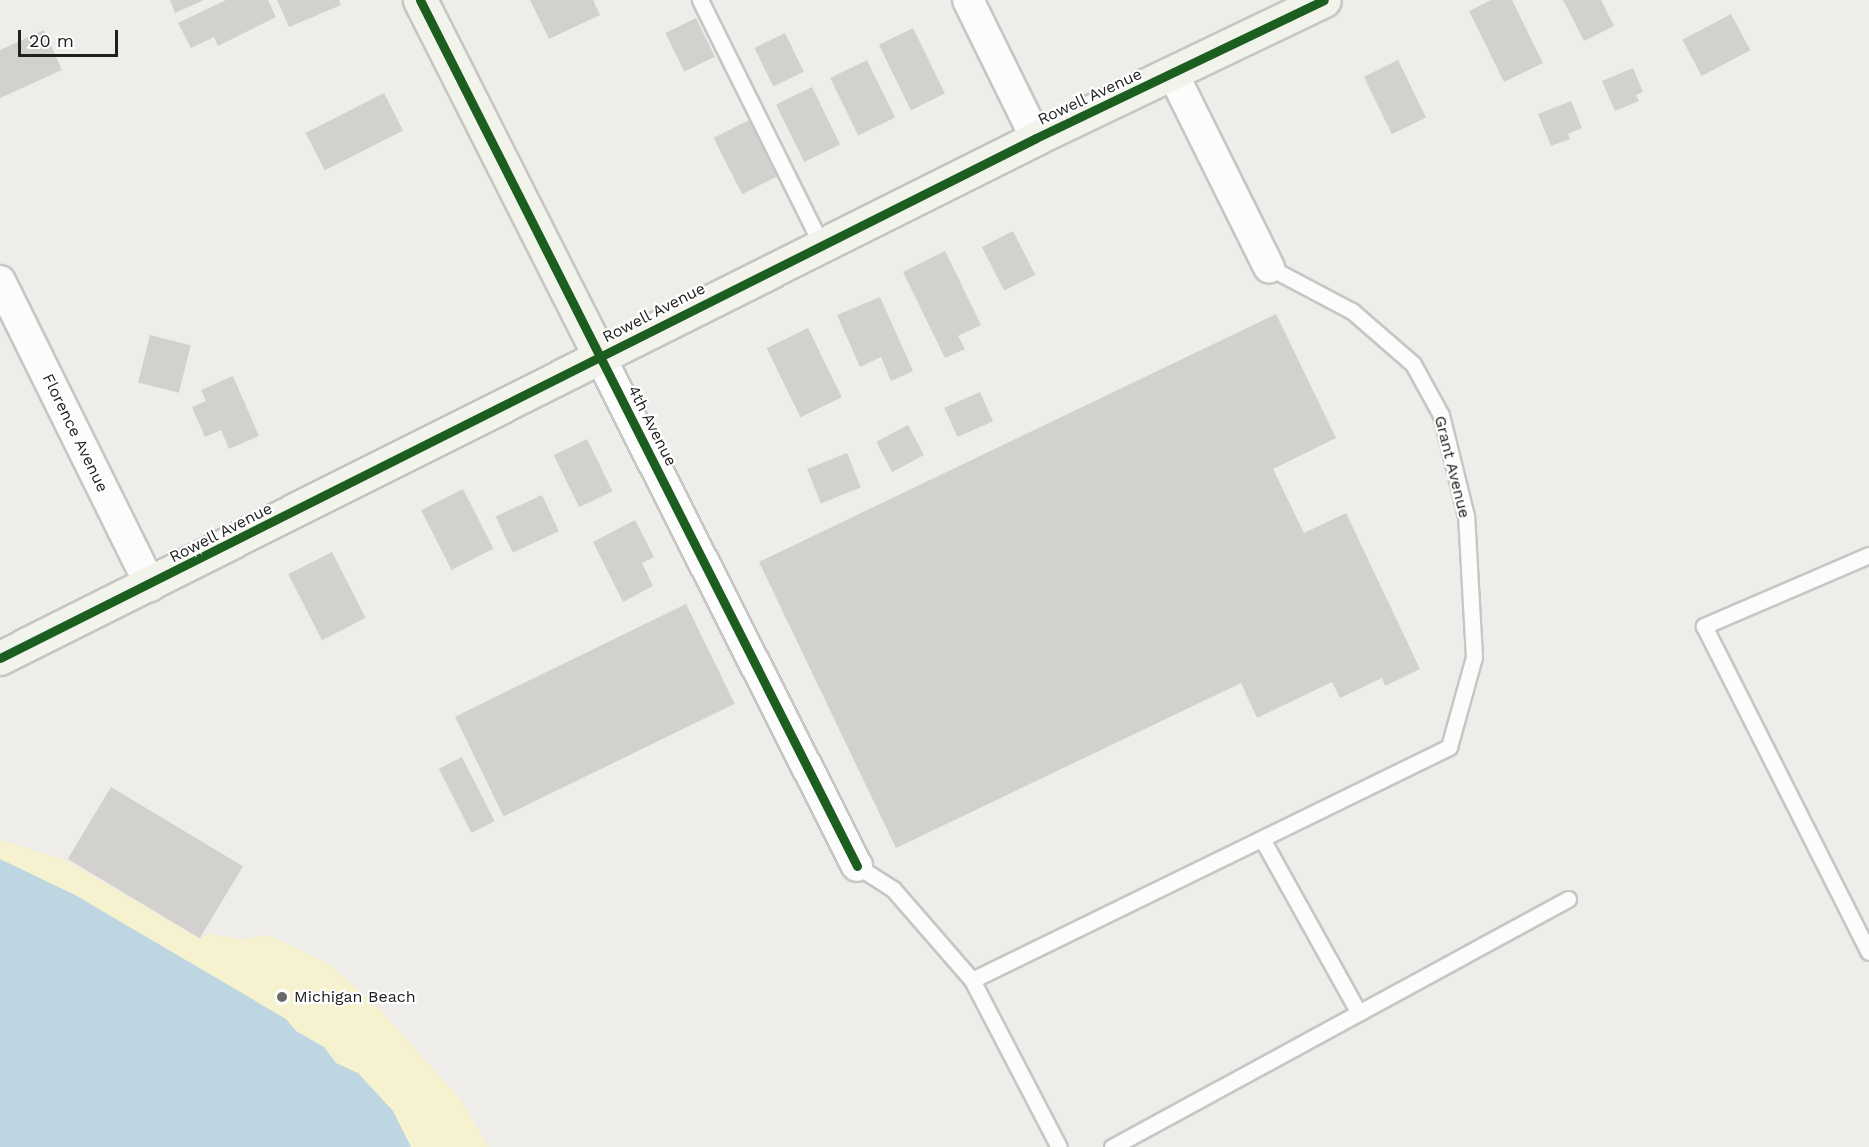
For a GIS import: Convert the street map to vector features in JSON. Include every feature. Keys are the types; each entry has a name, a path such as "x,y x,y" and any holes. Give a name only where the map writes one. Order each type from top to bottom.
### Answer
{"street":[{"name":"4th Avenue","path":"420,0 857,866"},
{"path":"968,0 1036,138"},
{"name":"Rowell Avenue","path":"0,658 151,586 1036,138 1324,0"},
{"name":"Grant Avenue","path":"1173,74 1269,267"},
{"name":"Florence Avenue","path":"0,281 151,586"}],"lane":[{"path":"700,0 822,246"},
{"name":"Grant Avenue","path":"1262,839 1449,747 1474,657 1466,516 1441,415 1413,364 1352,310 1269,267"},
{"path":"1869,555 1704,626 1869,952"},
{"path":"972,980 1262,839 1359,1013"},
{"path":"857,866 893,889 972,980 1059,1147"},
{"path":"1112,1147 1568,899"}],"sand":[{"name":"Michigan Beach","path":"0,840 65,860 200,939 207,934 243,939 269,935 329,964 375,1004 460,1099 489,1147 365,1147 0,904"}],"water":[{"path":"0,859 75,895 286,1019 296,1031 324,1047 336,1063 358,1073 393,1111 411,1147 0,1147"}],"building":[{"path":"170,0 204,0 175,13"},
{"path":"226,0 268,0 276,17 218,46 214,37 191,48 178,23"},
{"path":"277,0 339,0 341,5 289,27"},
{"path":"530,0 593,0 600,15 549,39"},
{"path":"1491,0 1512,0 1543,63 1504,82 1469,11"},
{"path":"1563,0 1601,0 1614,26 1584,41"},
{"path":"1731,14 1750,50 1702,76 1682,40"},
{"path":"696,18 715,57 684,72 665,33"},
{"path":"913,28 945,94 911,110 879,45"},
{"path":"44,30 62,70 0,98 0,50"},
{"path":"785,33 804,72 773,87 754,48"},
{"path":"867,60 895,118 858,135 830,78"},
{"path":"1398,60 1426,118 1392,134 1364,77"},
{"path":"1633,68 1643,92 1636,95 1639,101 1615,111 1602,81"},
{"path":"812,87 840,145 804,162 776,105"},
{"path":"384,93 403,130 325,170 306,133"},
{"path":"1571,101 1582,128 1568,134 1570,139 1551,146 1538,114"},
{"path":"751,119 780,175 742,194 714,138"},
{"path":"1013,231 1035,275 1004,291 982,247"},
{"path":"945,251 981,325 958,336 965,349 945,358 903,272"},
{"path":"880,297 913,371 891,381 881,357 860,367 837,315"},
{"path":"1276,314 1336,438 1273,469 1304,533 1346,513 1420,669 1385,686 1382,678 1340,698 1332,682 1257,718 1241,683 896,848 759,562"},
{"path":"808,328 842,397 800,417 767,348"},
{"path":"150,335 191,345 179,393 138,383"},
{"path":"233,376 259,436 229,449 221,430 205,437 192,407 206,401 201,390"},
{"path":"980,392 993,421 957,437 944,408"},
{"path":"908,425 924,455 892,472 876,442"},
{"path":"587,439 612,491 579,507 554,455"},
{"path":"847,453 861,487 821,503 807,469"},
{"path":"463,489 493,549 452,570 421,510"},
{"path":"542,495 559,531 513,553 496,517"},
{"path":"635,520 654,557 642,563 653,586 623,602 593,542"},
{"path":"332,552 366,618 322,640 288,574"},
{"path":"686,604 735,704 504,816 455,717"},
{"path":"462,757 495,821 472,833 439,769"},
{"path":"111,787 243,866 200,938 68,859"}],"cycle path":[{"path":"420,0 857,866"},
{"path":"0,658 1036,138 1324,0"}],"place":[{"name":"Michigan Beach","path":"282,997"}]}
